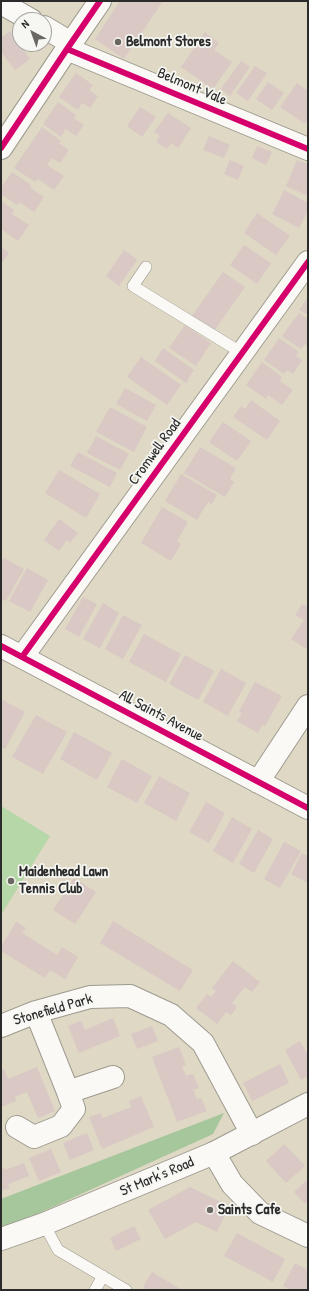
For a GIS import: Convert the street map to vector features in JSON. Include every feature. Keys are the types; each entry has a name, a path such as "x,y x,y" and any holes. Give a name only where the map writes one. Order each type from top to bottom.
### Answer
{"street":[{"path":"1,148 100,1"},
{"path":"1,4 16,12"},
{"name":"Belmont Vale","path":"52,34 69,46 308,149"},
{"name":"Cromwell Road","path":"22,657 308,262"},
{"name":"All Saints Avenue","path":"1,646 308,808"},
{"path":"258,782 308,706"},
{"name":"Stonefield Park","path":"1,1026 36,1012 90,997 130,996 171,1014 203,1043 252,1134"},
{"path":"17,1127 34,1137 61,1126 74,1109 36,1012"},
{"path":"68,1092 113,1077"},
{"name":"St Mark's Road","path":"1,1239 44,1224 214,1153 308,1104"},
{"path":"214,1153 232,1184 260,1213 308,1236"}],"lane":[{"path":"146,267 133,286 242,353"},
{"path":"44,1224 58,1250 126,1290"},
{"path":"95,1290 103,1276"}],"green space":[{"name":"Maidenhead Lawn Tennis Club","path":"1,806 50,836 1,915"},
{"path":"224,1113 213,1134 35,1215 1,1227 1,1199"}],"building":[{"path":"120,1 163,1 124,59 95,39"},
{"path":"10,31 12,34 12,52 25,52 30,59 15,70 1,52 1,38"},
{"path":"205,32 219,43 214,50 232,62 213,89 181,67"},
{"path":"241,61 250,67 230,96 221,89"},
{"path":"255,66 267,73 248,101 236,93"},
{"path":"76,73 93,85 89,90 98,96 90,108 82,103 78,110 59,97"},
{"path":"268,82 284,93 272,110 256,99"},
{"path":"297,83 308,91 308,119 305,124 280,107"},
{"path":"58,102 76,115 74,118 84,125 76,136 66,129 61,137 43,124"},
{"path":"140,107 156,117 142,137 127,126"},
{"path":"168,113 191,128 178,148 171,143 167,149 156,142 160,136 154,132"},
{"path":"42,127 61,141 59,143 69,150 60,163 52,158 47,165 64,176 54,190 38,179 35,182 14,168"},
{"path":"209,136 230,145 224,158 203,150"},
{"path":"257,146 272,152 266,165 252,158"},
{"path":"230,160 244,166 238,180 224,174"},
{"path":"297,160 308,164 308,196 286,186"},
{"path":"12,172 31,185 30,188 44,197 34,212 19,202 17,205 1,194 1,188"},
{"path":"284,190 308,203 308,211 299,228 272,214"},
{"path":"1,201 14,210 12,214 29,225 18,241 1,229"},
{"path":"257,213 290,236 276,255 244,233"},
{"path":"244,245 271,263 257,284 230,265"},
{"path":"1,247 9,253 1,264"},
{"path":"124,250 137,260 119,286 106,276"},
{"path":"223,272 245,287 214,331 192,316"},
{"path":"308,297 308,315 299,310"},
{"path":"299,313 308,319 308,347 305,344 301,349 282,336"},
{"path":"185,325 211,343 196,366 169,348"},
{"path":"279,338 299,352 296,356 302,360 293,374 287,370 284,374 264,360"},
{"path":"163,348 194,370 186,383 155,361"},
{"path":"141,357 181,385 167,405 127,377"},
{"path":"262,362 282,377 280,381 293,390 282,405 268,395 266,399 246,385"},
{"path":"125,388 156,405 147,421 116,404"},
{"path":"251,400 280,421 267,440 233,417 241,406 245,409"},
{"path":"110,407 147,427 134,452 96,432"},
{"path":"223,422 251,441 237,461 209,442"},
{"path":"96,436 129,454 120,470 87,453"},
{"path":"200,447 236,468 230,479 234,482 225,497 184,473"},
{"path":"78,452 117,473 110,487 70,466"},
{"path":"59,470 100,494 86,518 45,493"},
{"path":"181,474 217,495 212,504 208,502 197,520 165,501"},
{"path":"162,507 188,522 177,541 181,544 171,561 141,543"},
{"path":"59,519 78,533 70,543 67,540 59,551 44,540"},
{"path":"4,558 24,569 6,601 1,599 1,563"},
{"path":"27,568 48,580 30,612 9,601"},
{"path":"83,597 97,604 79,637 65,629"},
{"path":"103,603 119,613 100,648 83,639"},
{"path":"302,604 308,607 308,650 291,639 304,620 295,615"},
{"path":"123,615 142,625 123,659 105,649"},
{"path":"144,634 181,654 166,682 129,662"},
{"path":"185,655 214,671 198,700 169,684"},
{"path":"221,669 246,683 228,716 203,702"},
{"path":"255,682 282,696 265,726 262,725 258,733 237,721 242,713 239,711"},
{"path":"1,699 25,712 5,749 1,747"},
{"path":"36,715 67,732 43,774 12,757"},
{"path":"74,732 112,753 97,780 60,759"},
{"path":"122,759 152,776 137,803 107,787"},
{"path":"159,776 190,793 176,821 144,803"},
{"path":"206,802 225,813 209,843 189,832"},
{"path":"232,817 252,829 233,863 213,851"},
{"path":"258,830 273,839 254,873 239,864"},
{"path":"284,842 301,851 280,888 264,879"},
{"path":"302,853 308,856 308,883 291,874"},
{"path":"74,878 96,892 75,924 53,910"},
{"path":"113,921 193,970 180,991 100,943"},
{"path":"16,922 26,928 22,933 57,955 62,947 78,957 65,979 50,970 45,978 1,951 1,947"},
{"path":"233,961 260,982 252,992 245,987 232,1003 237,1007 231,1015 226,1012 217,1024 196,1008 207,994 211,997 216,991 212,988"},
{"path":"113,1018 120,1036 79,1053 68,1026 81,1021 85,1030"},
{"path":"152,1026 158,1041 137,1049 131,1034"},
{"path":"300,1041 308,1055 308,1076 301,1080 285,1050"},
{"path":"179,1047 186,1065 182,1066 186,1076 193,1074 199,1088 193,1090 197,1099 201,1098 207,1111 177,1122 152,1057"},
{"path":"280,1064 289,1083 252,1101 243,1083"},
{"path":"37,1067 55,1111 38,1118 27,1092 15,1097 16,1101 1,1107 1,1070 4,1069 8,1079"},
{"path":"141,1096 154,1127 102,1149 89,1117 101,1113 103,1118 131,1107 129,1101"},
{"path":"87,1133 94,1150 70,1160 63,1143"},
{"path":"284,1144 305,1166 286,1183 266,1161"},
{"path":"51,1149 61,1172 39,1181 29,1158"},
{"path":"24,1163 29,1176 8,1184 10,1188 1,1191 1,1168 3,1167 5,1170"},
{"path":"308,1179 308,1201 305,1204 294,1192"},
{"path":"190,1187 229,1206 217,1232 196,1222 165,1239 148,1210"},
{"path":"134,1226 141,1239 116,1251 110,1238"},
{"path":"237,1233 285,1259 273,1282 224,1256"},
{"path":"295,1263 308,1270 308,1290 291,1290 283,1286"},
{"path":"152,1272 182,1290 148,1290 143,1287"}],"cycle path":[{"path":"1,148 100,1"},
{"path":"67,49 308,149"},
{"path":"22,657 308,262"},
{"path":"1,646 308,808"}],"place":[{"name":"Belmont Stores","path":"118,42"},
{"name":"Maidenhead Lawn Tennis Club","path":"11,881"},
{"name":"Saints Cafe","path":"210,1210"}]}
